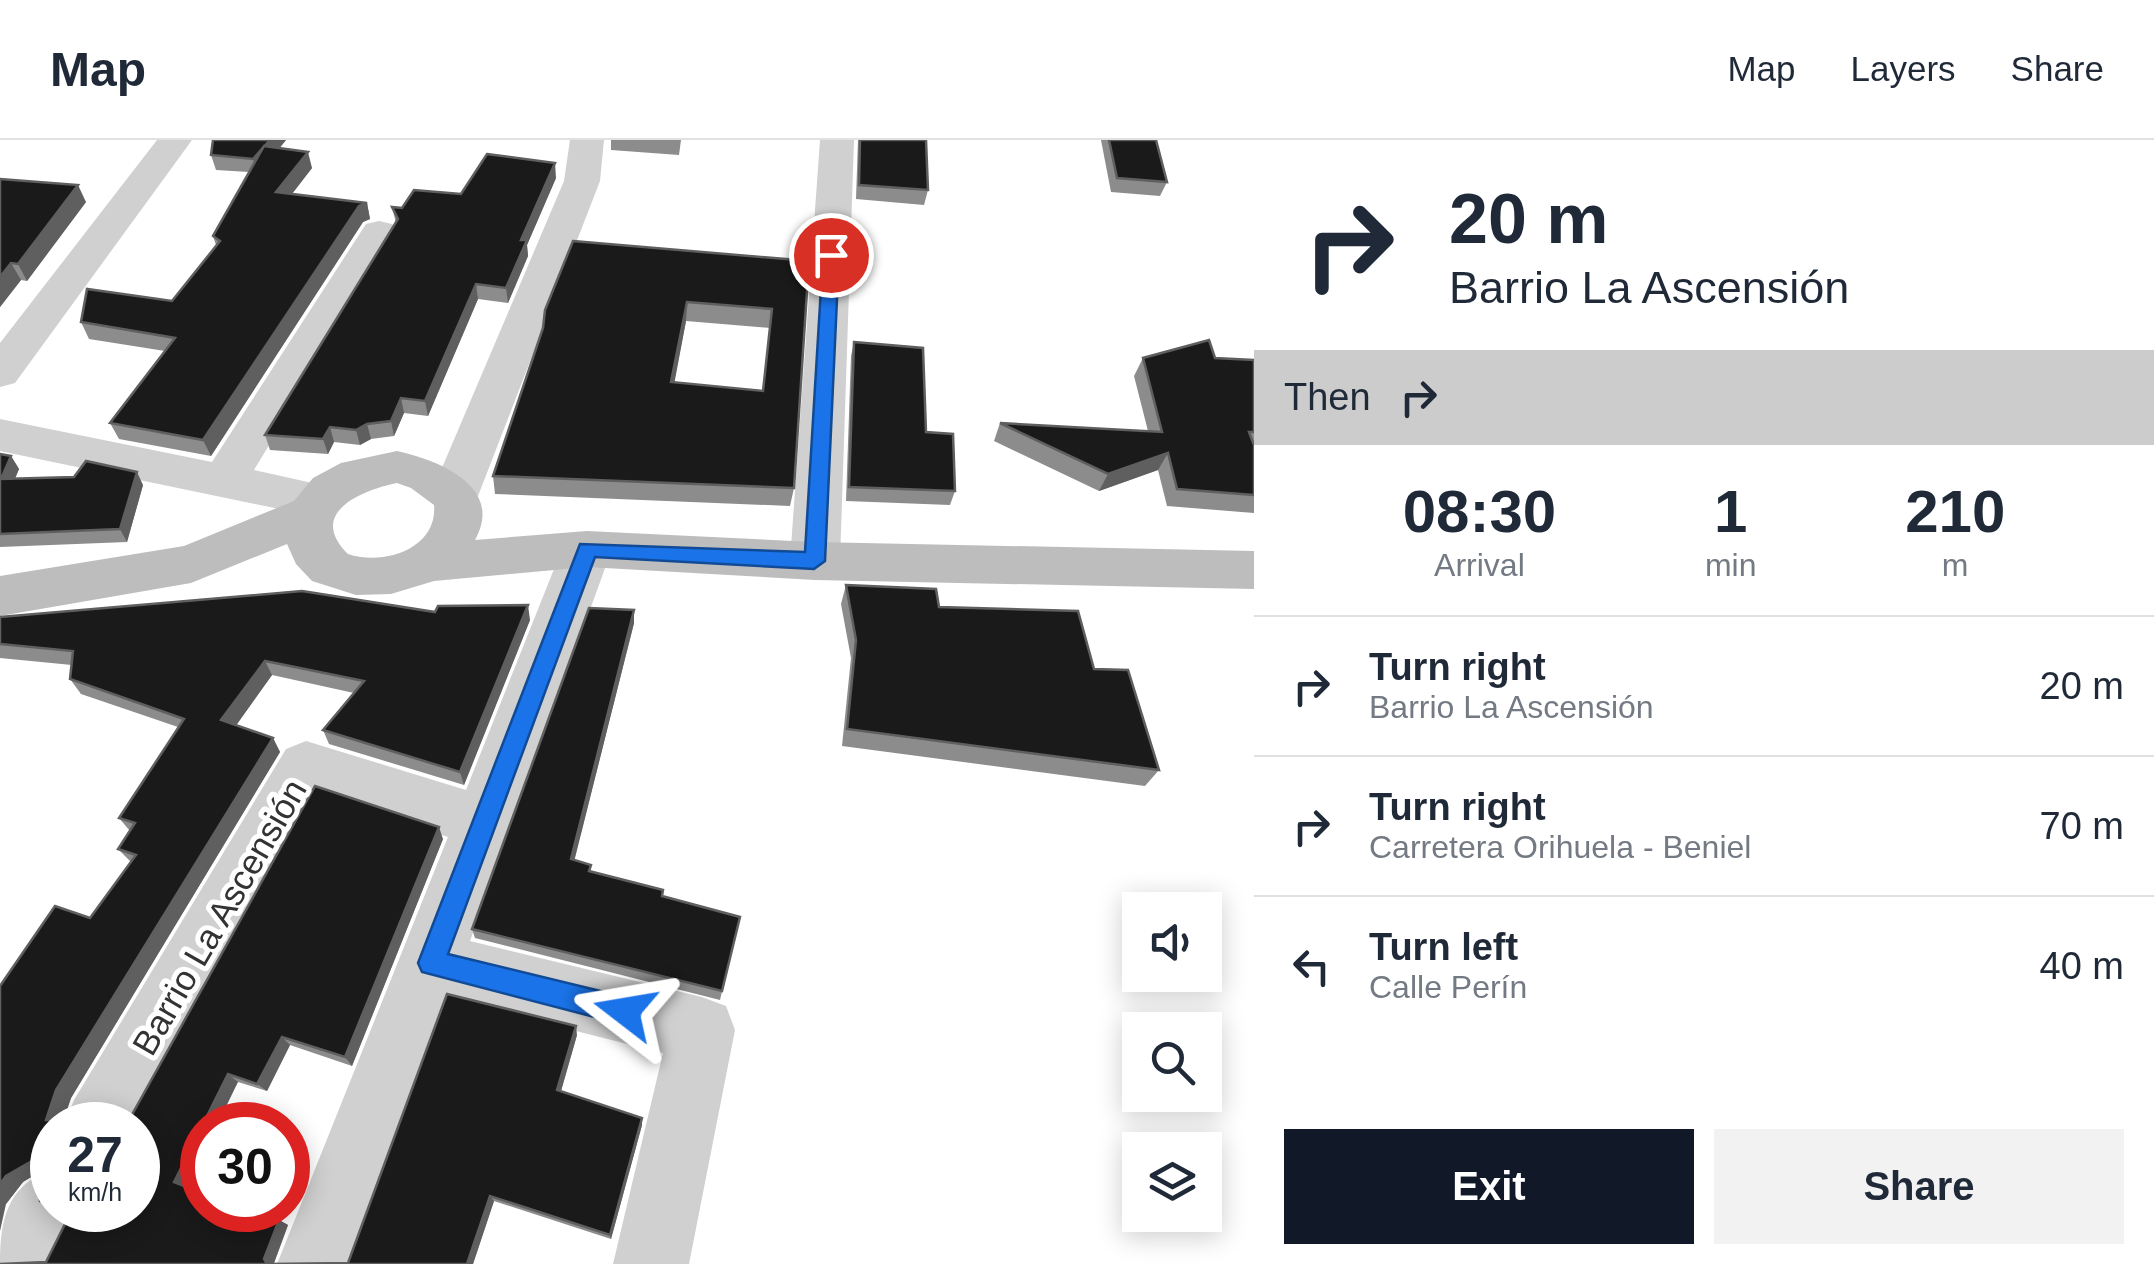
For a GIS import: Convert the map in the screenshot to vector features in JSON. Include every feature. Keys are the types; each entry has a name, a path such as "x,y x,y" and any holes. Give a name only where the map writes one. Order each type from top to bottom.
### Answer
{"main road":[{"path":"191,564 314,507 334,486 375,469 443,489 587,549"},
{"path":"426,564 454,534 459,517 443,489"},
{"path":"314,507 306,532 323,562 343,573 368,577"},
{"path":"0,596 191,564 368,577 408,572 426,564 587,549 814,561 1254,570"}],"street":[{"path":"0,373 175,140"},
{"path":"443,489 483,419 582,182 587,140"},
{"path":"814,561 837,140"},
{"path":"224,481 379,232"},
{"path":"0,435 224,481 314,507"},
{"path":"315,1264 587,549"},
{"name":"Barrio La Ascensión","path":"111,1102 306,766 483,822"},
{"path":"432,963 702,1030 651,1264"},
{"path":"18,1264 36,1232"}],"building":[{"path":"213,140 270,140 253,159 211,155"},
{"path":"860,140 926,140 928,190 859,185"},
{"path":"1109,140 1156,140 1167,182 1117,178"},
{"path":"264,146 308,152 276,192 367,203 359,206 203,440 110,423 175,338 81,322 87,289 172,301 220,241 213,236"},
{"path":"487,154 555,163 521,240 527,240 506,288 476,284 425,401 401,398 391,421 367,424 356,430 330,427 323,439 265,435 398,219 392,207 402,208 414,190 461,194"},
{"path":"0,179 78,185 18,264 11,263 0,277"},
{"path":"573,241 809,261 794,488 493,476 543,328 545,310","holes":["687,302 772,309 763,391 671,382"]},
{"path":"1209,340 1215,358 1254,360 1254,432 1249,432 1254,445 1254,495 1177,489 1168,453 1108,474 1000,423 1162,432 1143,358"},
{"path":"854,342 923,348 926,432 953,434 955,491 849,487"},
{"path":"0,454 11,456 1,479 74,477 86,461 137,472 120,529 0,534"},
{"path":"846,585 936,589 939,607 1078,611 1094,669 1128,670 1159,770 847,729 856,640"},
{"path":"302,591 435,612 438,606 528,605 460,772 323,730 364,681 265,661 221,720 273,738 52,1102 30,1102 30,1162 0,1184 0,986 55,906 90,918 136,855 118,849 135,823 119,818 184,719 70,679 73,651 0,644 0,617"},
{"path":"589,608 634,610 571,859 591,865 589,871 663,890 662,896 740,917 722,991 472,929"},
{"path":"315,786 439,827 345,1057 282,1037 257,1084 228,1074 214,1102 180,1102 180,1170 174,1182 180,1184 180,1232 274,1232 264,1259 267,1264 0,1264 46,1262 61,1232 160,1232 160,1102 139,1102"},
{"path":"447,994 576,1026 557,1090 642,1118 610,1235 490,1196 467,1264 267,1264 348,1263"}],"route":[{"path":"625,1011 432,963 587,549 814,561 831,255"}]}
